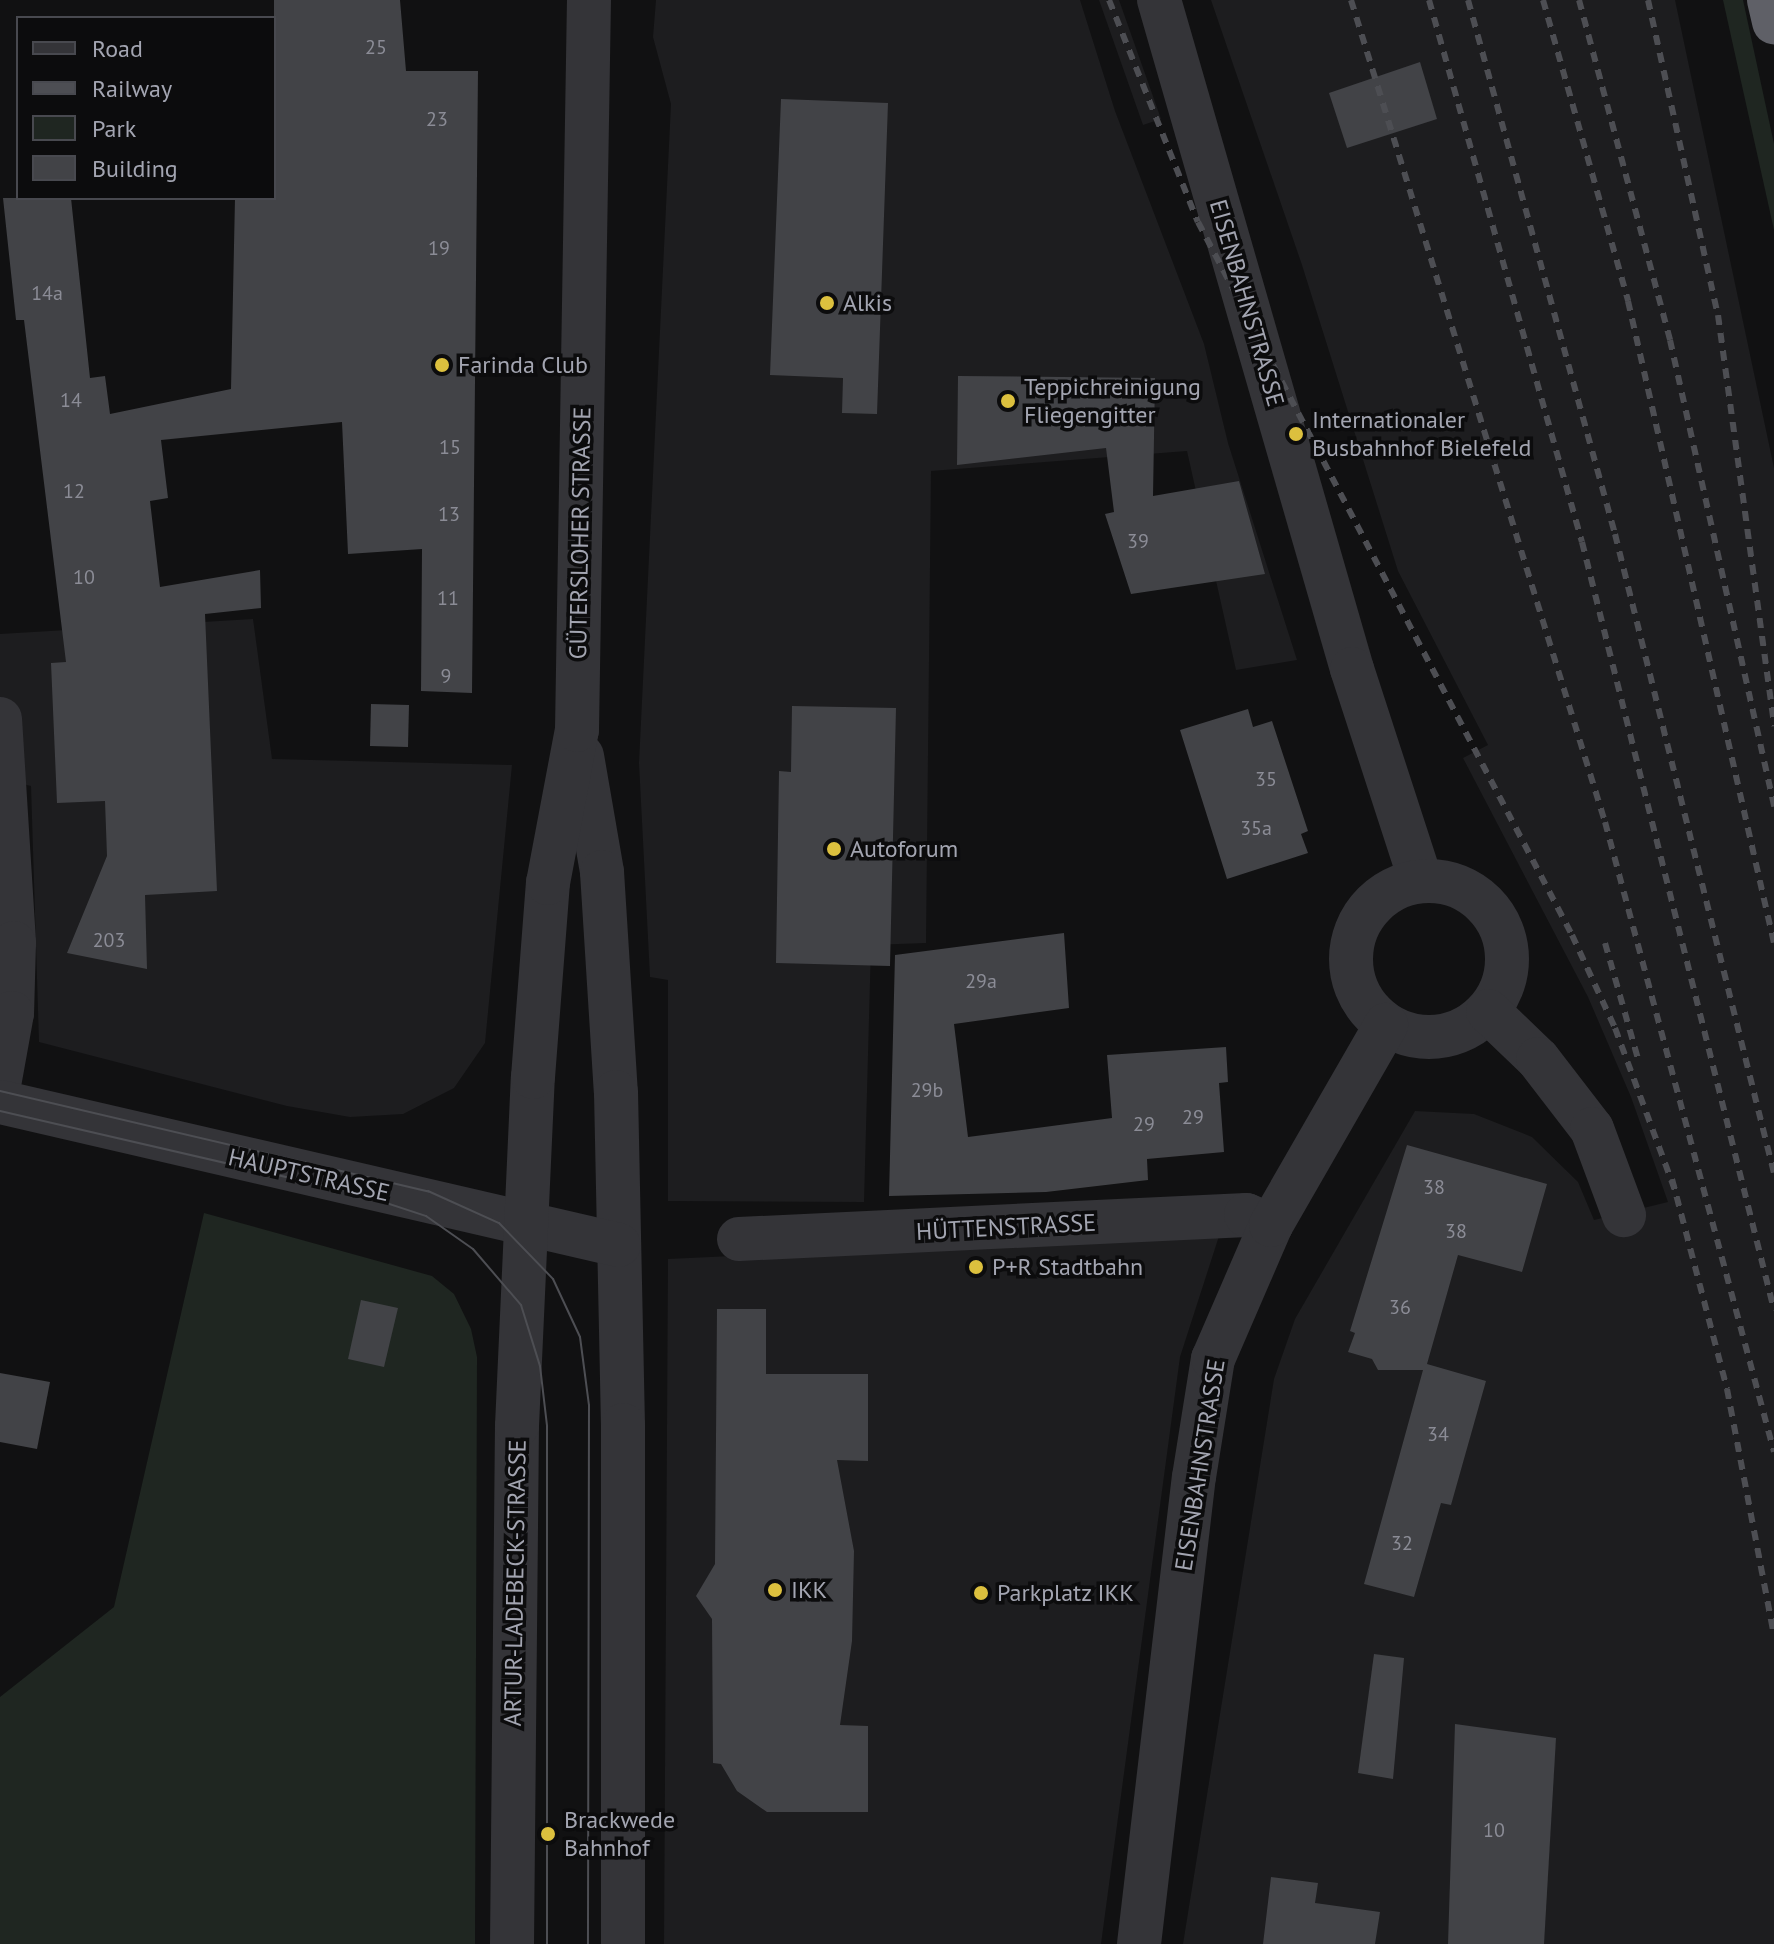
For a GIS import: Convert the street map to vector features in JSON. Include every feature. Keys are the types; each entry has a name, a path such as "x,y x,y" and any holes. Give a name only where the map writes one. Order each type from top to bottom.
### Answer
{"highway":[{"path":"1769,0 1774,22"}],"street":[{"name":"GÜTERSLOHER STRASSE","path":"525,1223 548,883 577,730 589,0"},
{"name":"EISENBAHNSTRASSE","path":"1159,0 1352,669 1421,881"},
{"path":"0,719 14,978 0,1080"},
{"name":"GÜTERSLOHER STRASSE","path":"577,730 602,872 619,1245"},
{"path":"1421,881 1465,890 1496,919 1507,963 1488,1011 1474,1023 1441,1036 1412,1036 1386,1025 1355,986 1351,946 1359,922 1378,899 1421,881"},
{"path":"1488,1011 1538,1059 1592,1129 1624,1215"},
{"name":"EISENBAHNSTRASSE","path":"1139,1944 1194,1477 1213,1359 1271,1225 1386,1025"},
{"name":"HAUPTSTRASSE","path":"0,1102 619,1245"},
{"name":"HÜTTENSTRASSE","path":"739,1239 1246,1215 1271,1225"},
{"name":"ARTUR-LADEBECK-STRASSE","path":"512,1944 517,1426 525,1223"},
{"path":"619,1245 623,1944"}],"shaded area":[{"path":"656,0 1080,0 1115,111 1204,344 1228,443 1297,660 1236,670 1187,451 931,471 926,943 871,945 864,1202 668,1201 668,980 650,977 639,763 671,104 653,37"},
{"path":"1099,0 1119,0 1161,119 1143,125"},
{"path":"1211,0 1675,0 1774,468 1774,1944 1183,1944 1274,1379 1295,1319 1415,1111 1474,1114 1532,1137 1578,1182 1594,1220 1668,1202 1631,1097 1588,997 1463,758 1488,745 1398,571 1302,265"},
{"path":"253,619 272,759 512,765 485,1043 454,1088 403,1114 350,1117 287,1106 39,1042 31,786 0,779 0,634"},
{"path":"1220,1233 1180,1357 1101,1944 664,1944 668,1259"}],"green space":[{"path":"1723,0 1743,0 1774,144 1774,230"},
{"path":"204,1213 432,1276 454,1294 471,1329 477,1357 475,1944 0,1944 0,1697 114,1607"}],"building":[{"path":"274,0 400,0 406,71 478,71 472,693 421,691 422,549 348,554 342,422 161,440 168,498 150,501 160,587 260,570 261,608 205,614 217,891 145,895 147,969 67,953 107,856 105,801 57,803 51,663 66,662 24,320 16,320 3,198 71,200 90,378 105,376 110,414 231,389 235,200 276,200"},
{"path":"1420,62 1437,119 1347,148 1329,93"},
{"name":"Alkis","path":"781,99 888,103 877,414 842,413 843,378 770,375"},
{"path":"958,376 1155,378 1153,496 1239,481 1265,574 1131,594 1105,514 1114,512 1106,448 957,465"},
{"path":"371,704 409,705 408,747 370,746"},
{"path":"792,706 896,708 890,966 776,963 779,771 791,772"},
{"path":"1248,709 1253,727 1272,721 1308,831 1301,834 1308,853 1227,879 1180,730"},
{"path":"1064,933 1069,1008 954,1024 968,1137 1112,1118 1107,1055 1226,1047 1228,1082 1219,1083 1224,1152 1147,1159 1148,1180 1046,1192 889,1196 895,955"},
{"path":"1407,1145 1547,1184 1522,1272 1458,1255 1427,1364 1486,1381 1451,1505 1441,1503 1414,1597 1364,1584 1423,1370 1378,1370 1372,1359 1348,1352 1355,1333 1350,1331"},
{"path":"361,1300 398,1308 384,1367 348,1359"},
{"name":"IKK","path":"717,1309 766,1309 766,1374 868,1374 868,1461 837,1460 854,1551 852,1641 840,1725 868,1726 868,1812 767,1812 737,1791 721,1764 713,1763 712,1619 696,1596 715,1564"},
{"path":"0,1373 50,1382 37,1449 0,1442"},
{"path":"1374,1654 1404,1658 1393,1779 1358,1773"},
{"path":"1455,1724 1556,1738 1544,1944 1448,1944"},
{"path":"1271,1877 1318,1883 1315,1903 1380,1912 1375,1944 1263,1944"}],"tram line":[{"path":"0,1091 428,1191 499,1223 553,1279 580,1337 589,1405 588,1944"},
{"path":"0,1111 356,1193 426,1216 473,1249 521,1305 540,1366 547,1426 547,1944"}],"railway":[{"path":"1109,0 1198,222 1572,935 1615,1028 1675,1190"},
{"path":"1351,0 1605,822 1774,1452"},
{"path":"1429,0 1582,542 1774,1310"},
{"path":"1468,0 1615,534 1774,1173"},
{"path":"1543,0 1628,301 1774,943"},
{"path":"1579,0 1670,340 1774,807"},
{"path":"1648,0 1718,315 1774,726"},
{"path":"1605,943 1638,1059"},
{"path":"1672,1179 1727,1389 1774,1635"}],"place":[{"name":"Alkis","path":"827,303"},
{"name":"Farinda Club","path":"442,365"},
{"name":"Teppichreinigung Fliegengitter","path":"1008,401"},
{"name":"Internationaler Busbahnhof Bielefeld","path":"1296,434"},
{"name":"Autoforum","path":"834,849"},
{"name":"P+R Stadtbahn","path":"976,1267"},
{"name":"IKK","path":"775,1590"},
{"name":"Parkplatz IKK","path":"981,1593"},
{"name":"Brackwede Bahnhof","path":"548,1834"}]}
